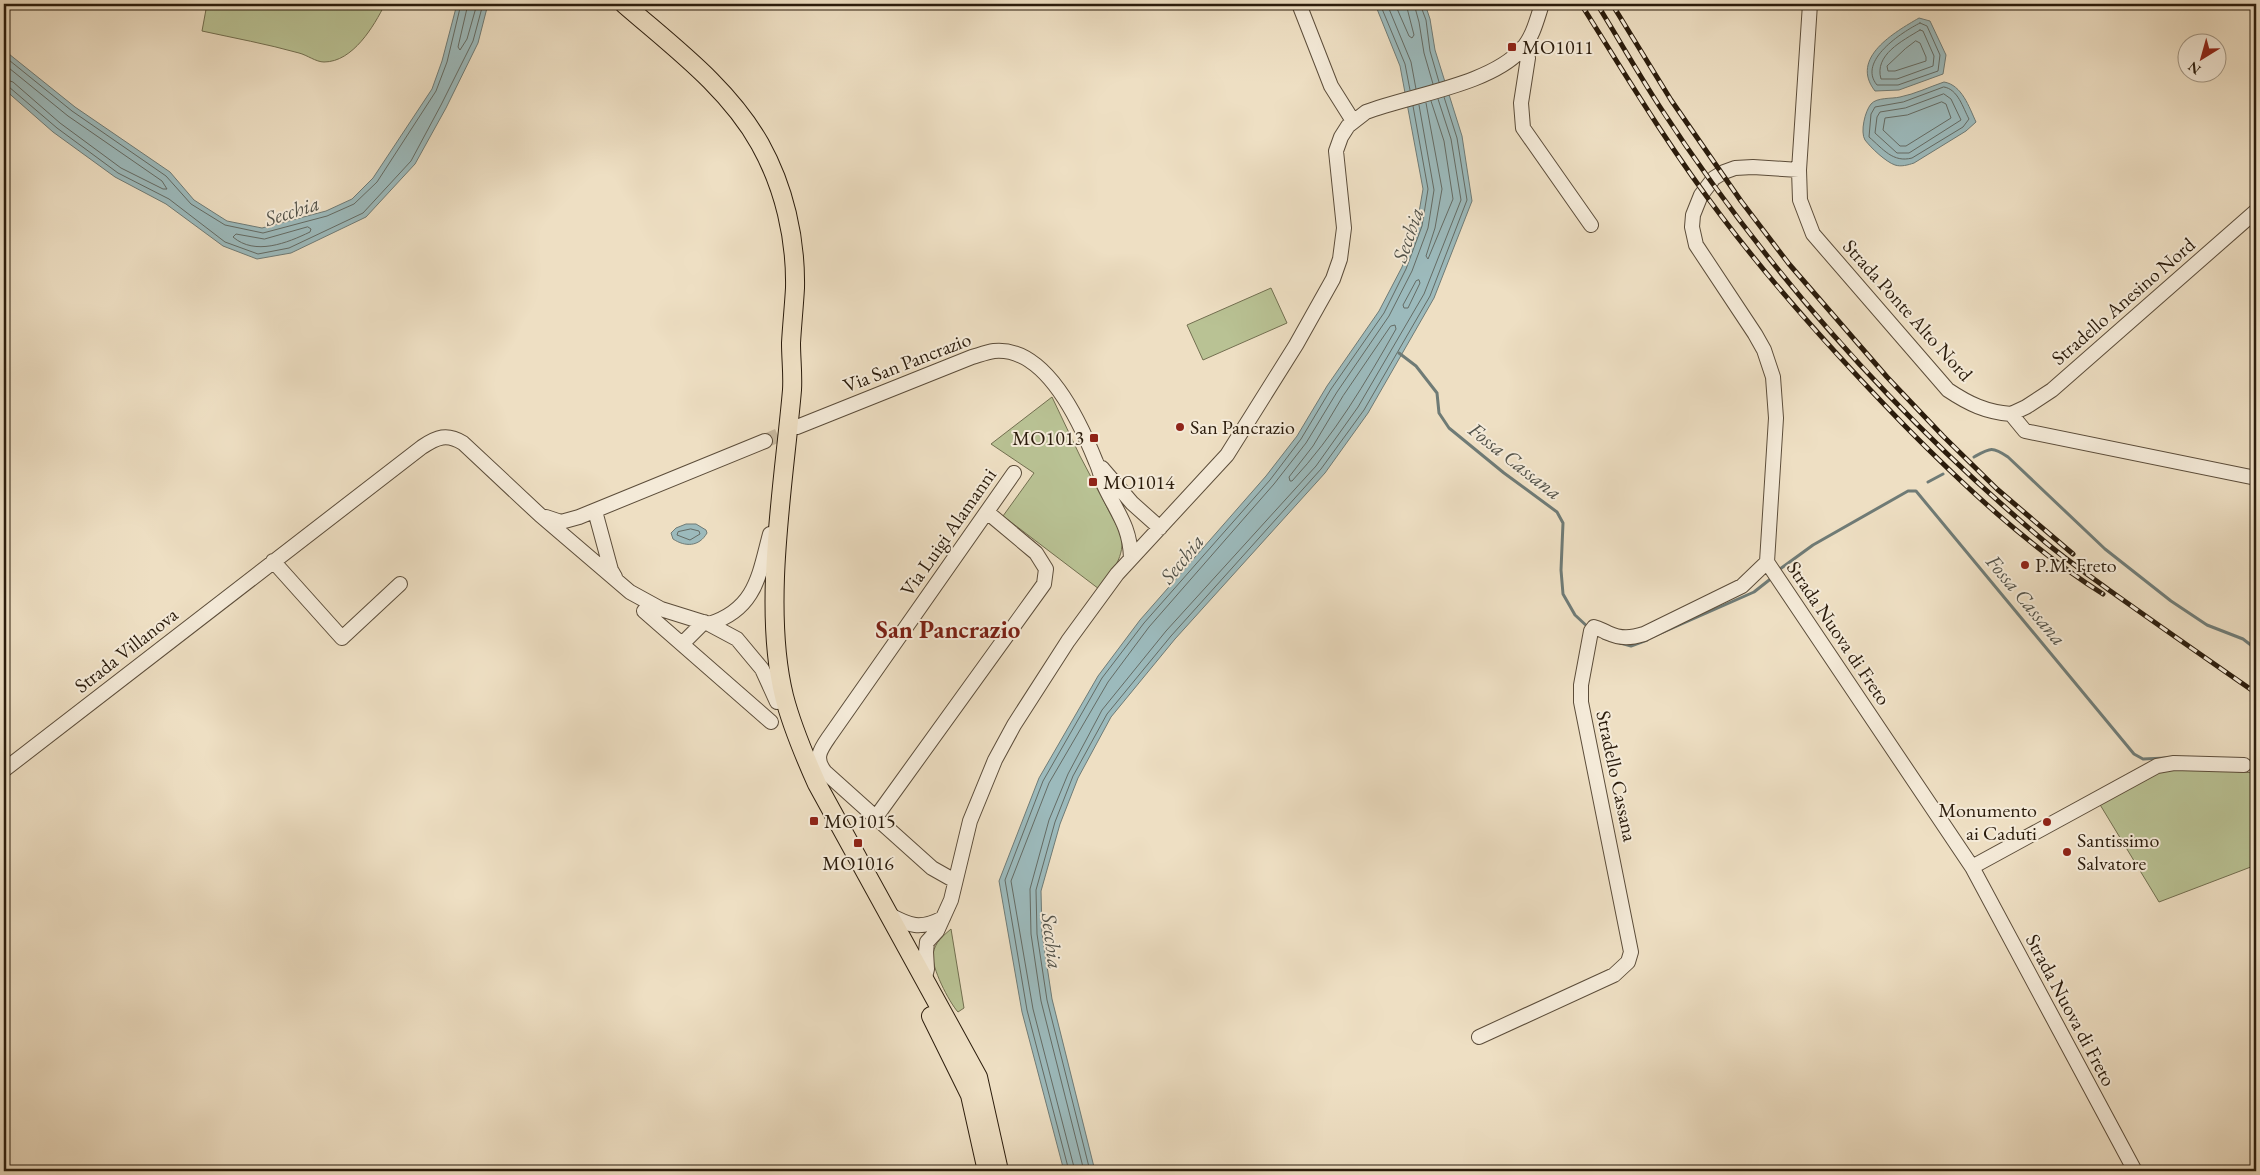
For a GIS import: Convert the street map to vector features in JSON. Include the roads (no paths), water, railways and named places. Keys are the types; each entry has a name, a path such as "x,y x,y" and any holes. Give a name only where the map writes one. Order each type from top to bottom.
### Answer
{"main road":[{"path":"624,4 712,82 747,124 760,144 780,188 790,225 795,286 791,344 792,386 776,586 778,659 784,695 801,749 817,784 978,1077 999,1171"},
{"path":"791,344 784,385 770,534 768,613 771,663 777,702 791,751 807,789 962,1077 970,1095 986,1171"}],"street":[{"path":"1299,4 1331,86 1353,121"},
{"path":"924,981 927,969 927,942 937,930 951,900 970,821 995,760 1014,726 1068,641 1130,558 1226,455 1296,345 1333,279 1340,259 1344,228 1336,152 1341,137 1353,121 1376,108 1473,79 1505,63 1522,48 1534,29 1542,4"},
{"name":"Strada Ponte Alto Nord","path":"1810,4 1799,170 1800,200 1813,234 1948,390 1971,405 1993,412 2011,414"},
{"path":"1522,48 1528,58 1521,103 1520,118 1523,128 1591,225"},
{"name":"Strada Nuova di Freto","path":"1799,170 1753,167 1735,168 1724,172 1714,178 1701,195 1693,215 1692,227 1696,245 1755,334 1764,350 1773,377 1776,418 1767,562 1972,867 2135,1171"},
{"name":"Stradello Anesino Nord","path":"2011,414 2026,407 2052,390 2256,211"},
{"name":"Via San Pancrazio","path":"797,427 972,357 993,351 1005,351 1025,357 1049,376 1067,403 1096,462 1105,487 1120,513 1129,534 1130,558"},
{"path":"2011,414 2025,431 2256,478"},
{"name":"Strada Villanova","path":"4,770 422,447 444,436 454,437 463,443 540,515 639,598 727,632 750,652 762,669 777,702"},
{"path":"540,515 561,522 595,511 765,441"},
{"name":"Via San Pancrazio","path":"1096,462 1132,503 1160,528"},
{"name":"Via Luigi Alamanni","path":"955,881 932,868 821,767 818,756 1014,473"},
{"path":"595,511 610,570 617,581"},
{"path":"876,817 1044,584 1046,569 1036,553 987,512"},
{"name":"Via San Pancrazio","path":"1120,513 1148,540"},
{"path":"682,644 707,623 732,614 754,589 770,534"},
{"path":"273,561 342,638 400,584"},
{"name":"Stradello Cassana","path":"1479,1038 1614,975 1622,970 1628,962 1631,952 1582,702 1582,685 1591,632 1594,627 1626,638 1644,634 1742,586 1767,562"},
{"path":"644,610 771,722"},
{"path":"1972,867 2157,766 2174,763 2244,766"},
{"path":"887,914 904,923 916,926 927,925 943,918"}],"water":[{"path":"457,4 488,4 478,43 446,108 415,164 366,217 291,253 257,259 223,246 166,204 115,177 53,132 4,89 4,50 75,107 170,172 194,200 227,221 262,228 326,211 352,199 373,178 432,89 442,61"},
{"path":"1375,4 1425,4 1430,19 1435,50 1462,136 1472,201 1434,298 1368,413 1325,473 1175,639 1111,717 1078,778 1060,824 1041,891 1042,933 1052,999 1095,1171 1064,1171 1022,1012 999,881 1039,778 1098,676 1140,620 1266,476 1297,436 1327,386 1379,311 1402,267 1417,224 1423,189 1400,66"},
{"path":"1919,18 1930,21 1946,55 1943,74 1899,90 1875,91 1868,79 1871,57 1878,47 1898,31"},
{"path":"1944,82 1956,87 1971,110 1976,122 1966,131 1914,163 1902,166 1887,161 1865,140 1863,132 1864,122 1871,104 1881,99 1906,96"},
{"path":"686,524 696,524 706,530 707,533 700,541 692,544 678,542 673,539 671,533 676,528"}],"waterway":[{"name":"Fossa Cassana","path":"1399,353 1416,366 1437,393 1439,413 1449,428 1504,473 1557,512 1563,523 1561,570 1563,594 1575,615 1590,629"},
{"path":"1974,457 1991,449 2008,457 2105,549 2171,601 2207,625 2243,639 2256,649"},
{"path":"1928,482 1943,474"},
{"name":"Fossa Cassana","path":"1780,569 1813,545 1908,491 1916,491 2134,754 2143,759 2166,758"},
{"name":"Fossa Cassana","path":"1652,637 1754,592 1773,577"},
{"name":"Fossa Cassana","path":"1603,638 1631,646 1647,640"},
{"name":"Fossa Cassana","path":"2247,761 2256,761"}],"tunnel":[{"path":"765,441 795,428"}],"railway":[{"path":"1581,4 1684,165 1764,271 1809,323 1903,424 1974,493 2023,536 2103,594"},
{"path":"1597,4 1660,107 1743,225 1836,338 1885,391 1989,493 2052,547 2109,590 2256,693"},
{"path":"1612,4 1671,100 1741,201 1789,264 1887,377 1943,436 1997,489 2073,554"}],"place":[{"name":"MO1011","path":"1512,47"},
{"name":"San Pancrazio","path":"1180,427"},
{"name":"MO1013","path":"1094,438"},
{"name":"MO1014","path":"1093,482"},
{"name":"P.M. Freto","path":"2025,565"},
{"name":"MO1015","path":"814,821"},
{"name":"Monumento ai Caduti","path":"2047,822"},
{"name":"MO1016","path":"858,843"},
{"name":"Santissimo Salvatore","path":"2067,852"}],"district":[{"name":"San Pancrazio","path":"948,629"}],"water label":[{"name":"Secchia","path":"292,211"},
{"name":"Secchia","path":"1408,235"},
{"name":"Secchia","path":"1182,559"},
{"name":"Secchia","path":"1052,941"}]}
